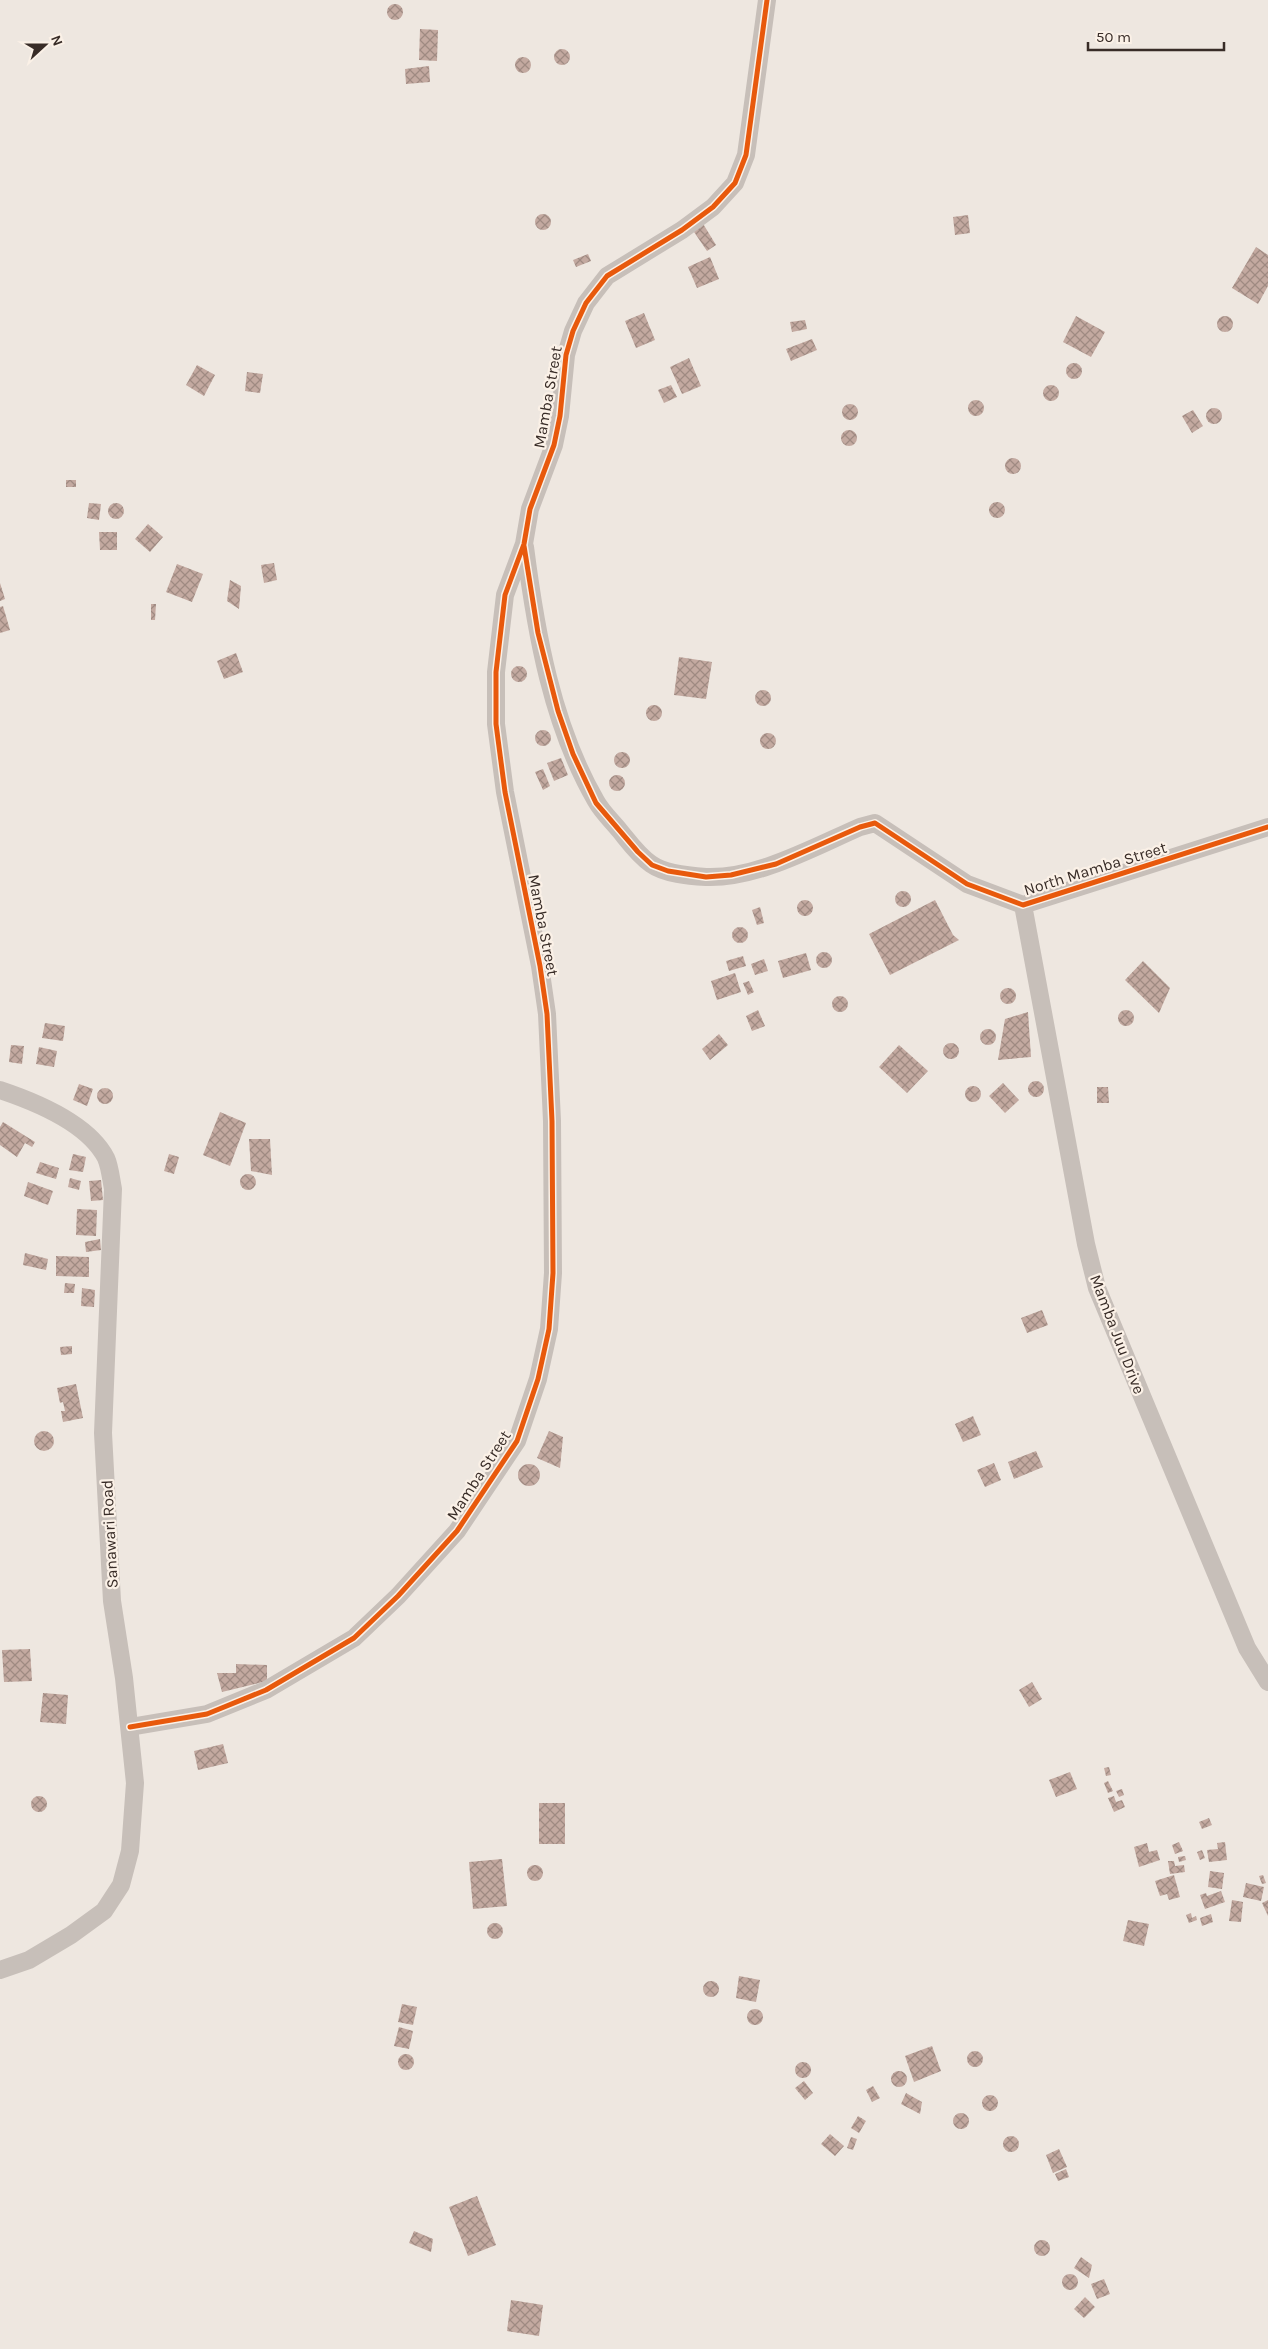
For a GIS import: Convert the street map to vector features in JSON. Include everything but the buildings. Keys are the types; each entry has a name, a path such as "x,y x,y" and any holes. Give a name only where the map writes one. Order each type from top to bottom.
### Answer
{"street":[{"name":"Mamba Street","path":"130,1727 206,1714 266,1690 354,1638 398,1596 457,1531 517,1441 538,1380 549,1329 553,1273 552,1121 547,1014 532,922 505,792 496,724 496,672 500,628 506,595 524,544 530,509 554,445 560,416 566,355 573,331 586,303 607,276 713,207 735,183 746,155 767,0"},
{"name":"North Mamba Street","path":"524,544 538,633 558,711 573,754 596,803 638,852 652,865 668,871 706,877 731,875 776,864 860,827 875,823 967,884 1023,904 1268,827"},
{"name":"Mamba Juu Drive","path":"1023,904 1086,1244 1097,1288 1247,1648 1268,1682"},
{"name":"Sanawari Road","path":"0,1090 63,1117 90,1136 107,1160 114,1189 103,1433 112,1601 130,1727 135,1783 130,1851 122,1885 104,1911 71,1935 29,1960 0,1970"}],"cycle path":[{"path":"130,1727 207,1714 266,1690 354,1638 398,1596 457,1531 517,1441 538,1379 549,1329 553,1273 552,1121 547,1014 540,966 505,792 496,724 496,672 505,595 524,544 530,509 554,445 560,416 566,355 573,331 586,303 607,276 682,230 713,207 735,183 746,155 767,0"},
{"path":"524,546 538,633 558,711 573,754 596,803 638,852 652,865 668,871 706,877 731,875 776,864 860,827 875,823 967,884 1023,905 1268,827"}]}
